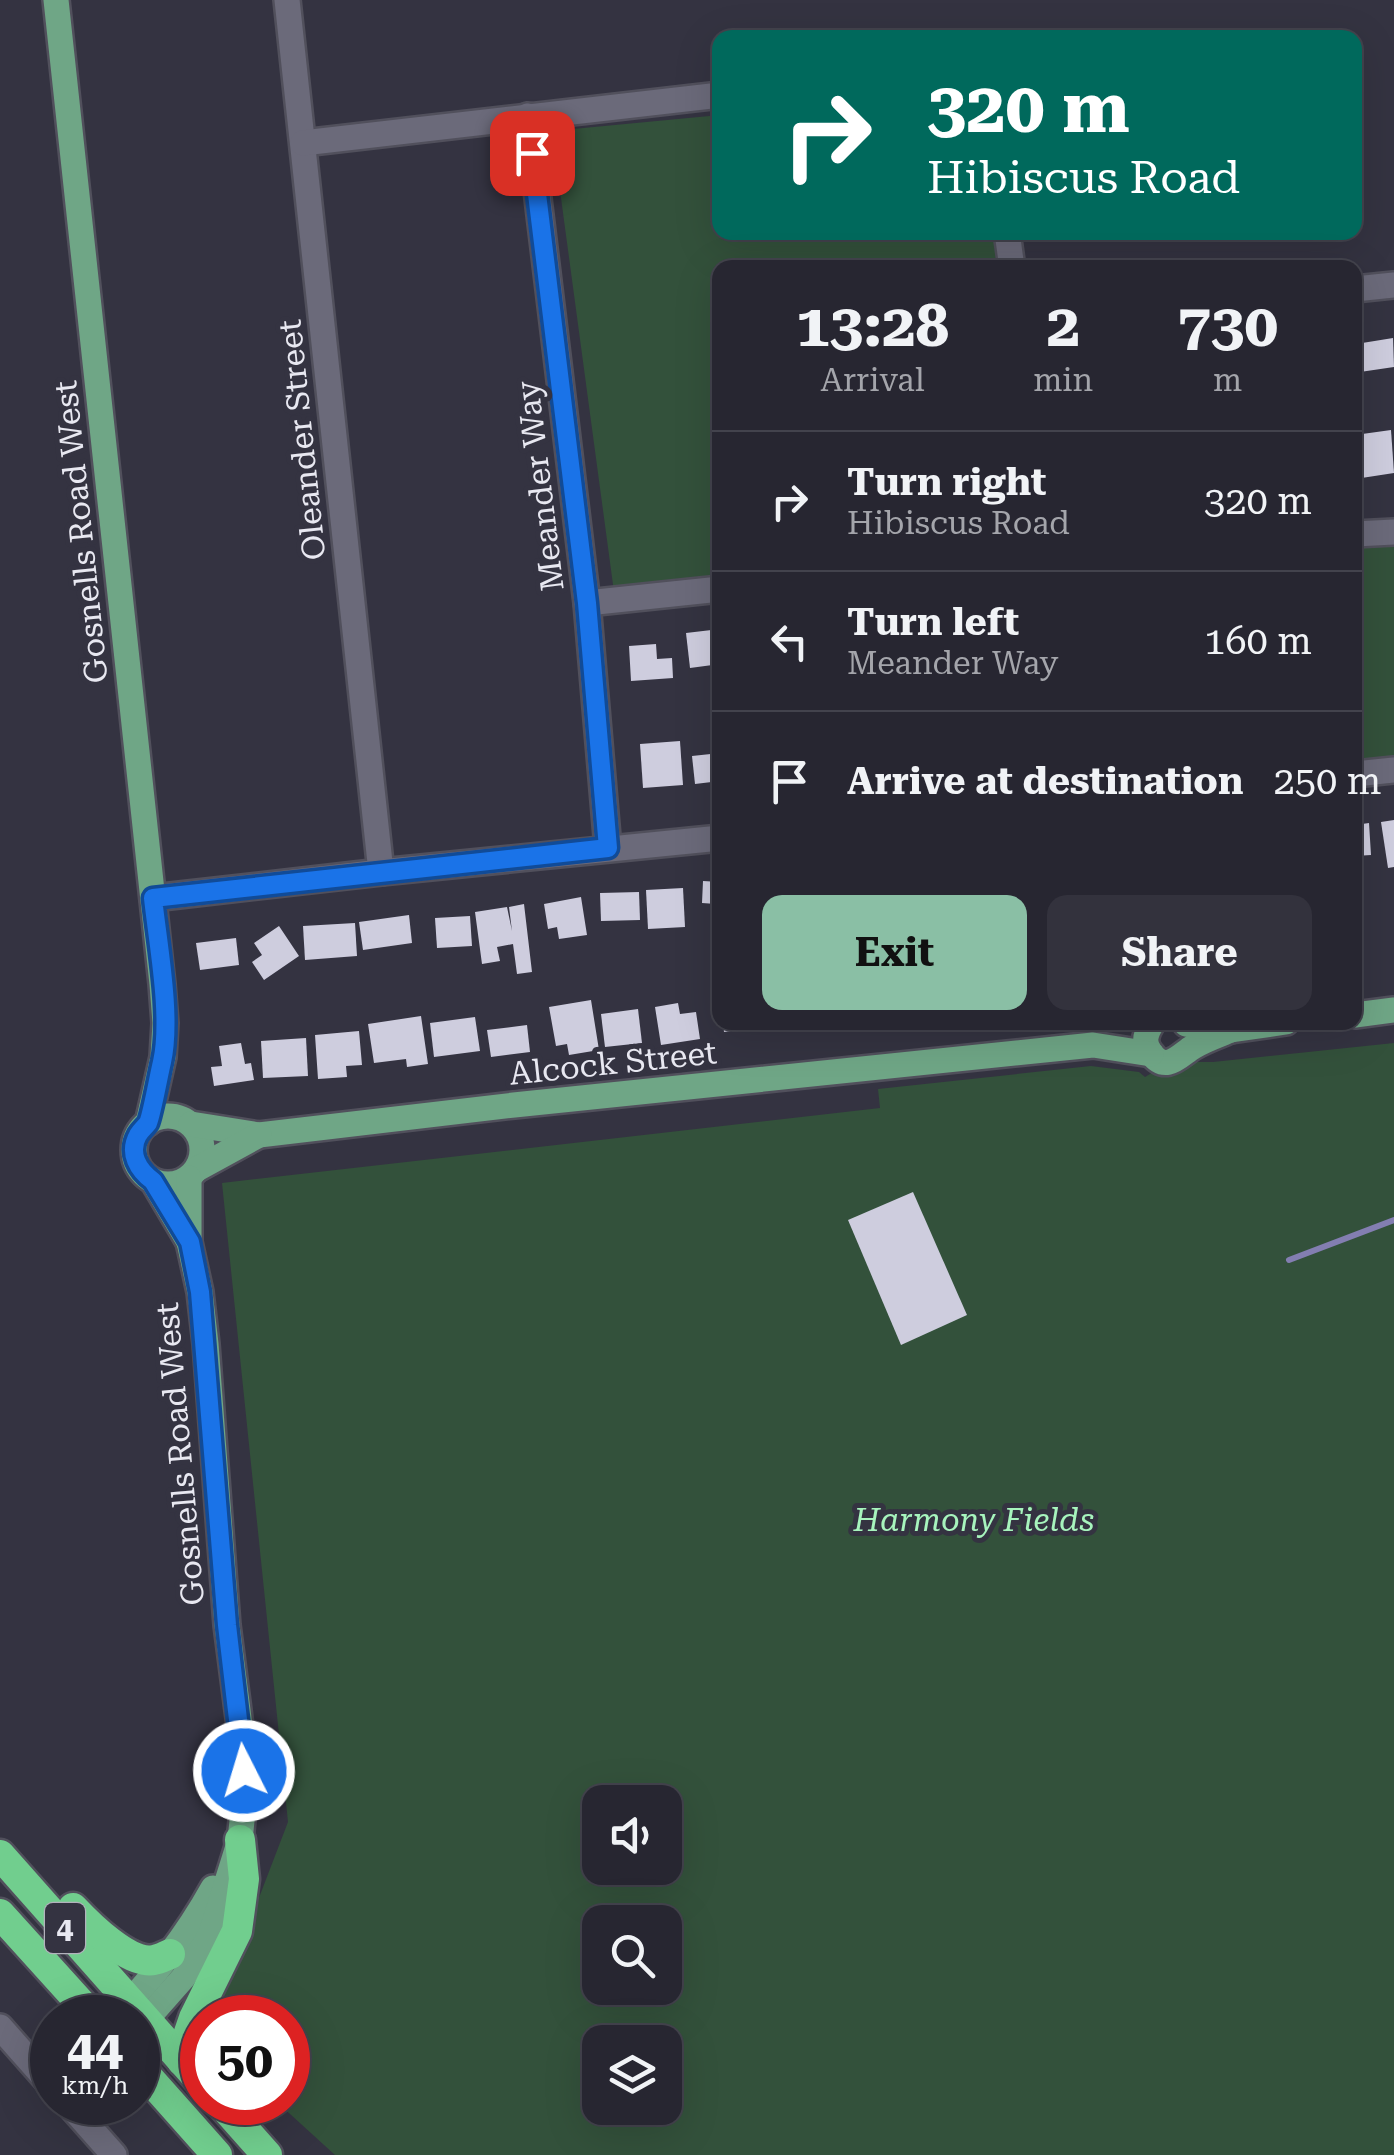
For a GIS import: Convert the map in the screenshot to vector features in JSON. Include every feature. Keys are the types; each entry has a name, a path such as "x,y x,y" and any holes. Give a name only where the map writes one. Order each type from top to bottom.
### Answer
{"highway":[{"path":"0,1828 101,1936 140,1960 154,1961 170,1954"},
{"path":"205,1995 236,1931 244,1879 240,1840"},
{"name":"4","path":"0,1855 115,1995"},
{"name":"4","path":"0,1914 73,1995"},
{"name":"4","path":"160,2042 180,2061"},
{"path":"160,2091 217,2155"},
{"path":"241,2125 268,2155"}],"main road":[{"name":"Gosnells Road West","path":"56,0 165,1023 163,1057 148,1122 135,1142 134,1154 137,1165 153,1181 190,1242"},
{"path":"1362,1013 1394,1010"},
{"name":"Alcock Street","path":"1093,1045 1133,1030"},
{"name":"Alcock Street","path":"1149,1030 1146,1037 1151,1054 1170,1062 1178,1060 1186,1032 1231,1030"},
{"name":"Alcock Street","path":"188,1122 258,1135 1093,1045 1151,1054"},
{"name":"Gosnells Road West","path":"160,1995 183,1978 210,1936 240,1840 245,1792 227,1625 204,1326 190,1242 193,1173 201,1160 201,1141 172,1093 163,1057"},
{"path":"148,1122 166,1116 188,1122"},
{"name":"Alcock Street","path":"193,1173 258,1135"},
{"path":"153,1181 172,1184 193,1173"},
{"name":"Gosnells Road West","path":"145,1995 192,1926 240,1840"}],"street":[{"name":"Oleander Street","path":"286,0 381,872"},
{"path":"303,143 712,96"},
{"name":"Meander Way","path":"528,116 587,603 608,848"},
{"path":"1362,288 1394,285"},
{"path":"1362,534 1394,532"},
{"path":"587,603 712,590"},
{"path":"1362,773 1394,770"},
{"path":"153,898 712,839"},
{"path":"0,2028 30,2061"},
{"path":"87,2125 114,2155"}],"green space":[{"path":"712,116 712,240 994,240 996,260 712,260 712,580 614,592 552,131"},
{"path":"1394,532 1394,770 1362,773 1362,534"},
{"name":"Harmony Fields","path":"1394,1043 1394,2155 335,2155 302,2125 310,2125 310,1995 222,1995 288,1822 222,1183 880,1108 878,1089 1091,1066 1139,1072 1145,1077 1170,1062 1213,1062"}],"building":[{"path":"1393,338 1394,367 1362,372 1362,343"},
{"path":"1391,430 1394,473 1362,478 1362,434"},
{"path":"712,630 712,665 690,668 686,633"},
{"path":"656,644 657,659 672,658 673,678 631,681 629,646"},
{"path":"680,741 683,785 643,788 640,744"},
{"path":"712,754 712,782 695,784 692,756"},
{"path":"1394,820 1394,867 1388,868 1381,822"},
{"path":"1369,823 1371,855 1362,856 1362,824"},
{"path":"703,881 712,882 712,904 702,903"},
{"path":"683,888 685,927 648,929 646,890"},
{"path":"639,892 640,920 601,921 600,893"},
{"path":"581,897 587,935 559,939 557,927 548,929 544,904"},
{"path":"524,904 532,972 517,974 513,944 497,947 500,961 482,964 475,912 507,907 512,931 509,907"},
{"path":"409,915 412,943 363,950 359,922"},
{"path":"470,916 472,946 437,948 435,918"},
{"path":"355,923 357,956 305,960 303,926"},
{"path":"279,926 299,956 264,980 252,962 262,955 254,943"},
{"path":"236,938 239,965 200,970 196,943"},
{"path":"591,1000 599,1050 569,1055 567,1044 556,1046 549,1007"},
{"path":"678,1003 680,1014 696,1012 700,1039 661,1045 655,1007"},
{"path":"638,1009 642,1043 605,1047 601,1014"},
{"path":"421,1016 428,1064 407,1067 406,1059 374,1063 368,1024"},
{"path":"475,1017 480,1051 434,1057 430,1023"},
{"path":"527,1025 530,1052 491,1057 487,1030"},
{"path":"359,1031 362,1065 346,1066 347,1077 318,1079 315,1035"},
{"path":"306,1038 308,1076 263,1078 261,1041"},
{"path":"241,1043 245,1064 251,1063 254,1080 214,1086 211,1067 222,1066 219,1046"},
{"path":"913,1192 967,1315 901,1345 848,1220"}],"waterway":[{"path":"1289,1260 1394,1220"}],"route":[{"path":"244,1771 227,1625 200,1292 190,1242 153,1181 137,1165 134,1154 135,1142 148,1122 163,1057 165,1023 153,898 608,848 587,603 532,153"}]}
